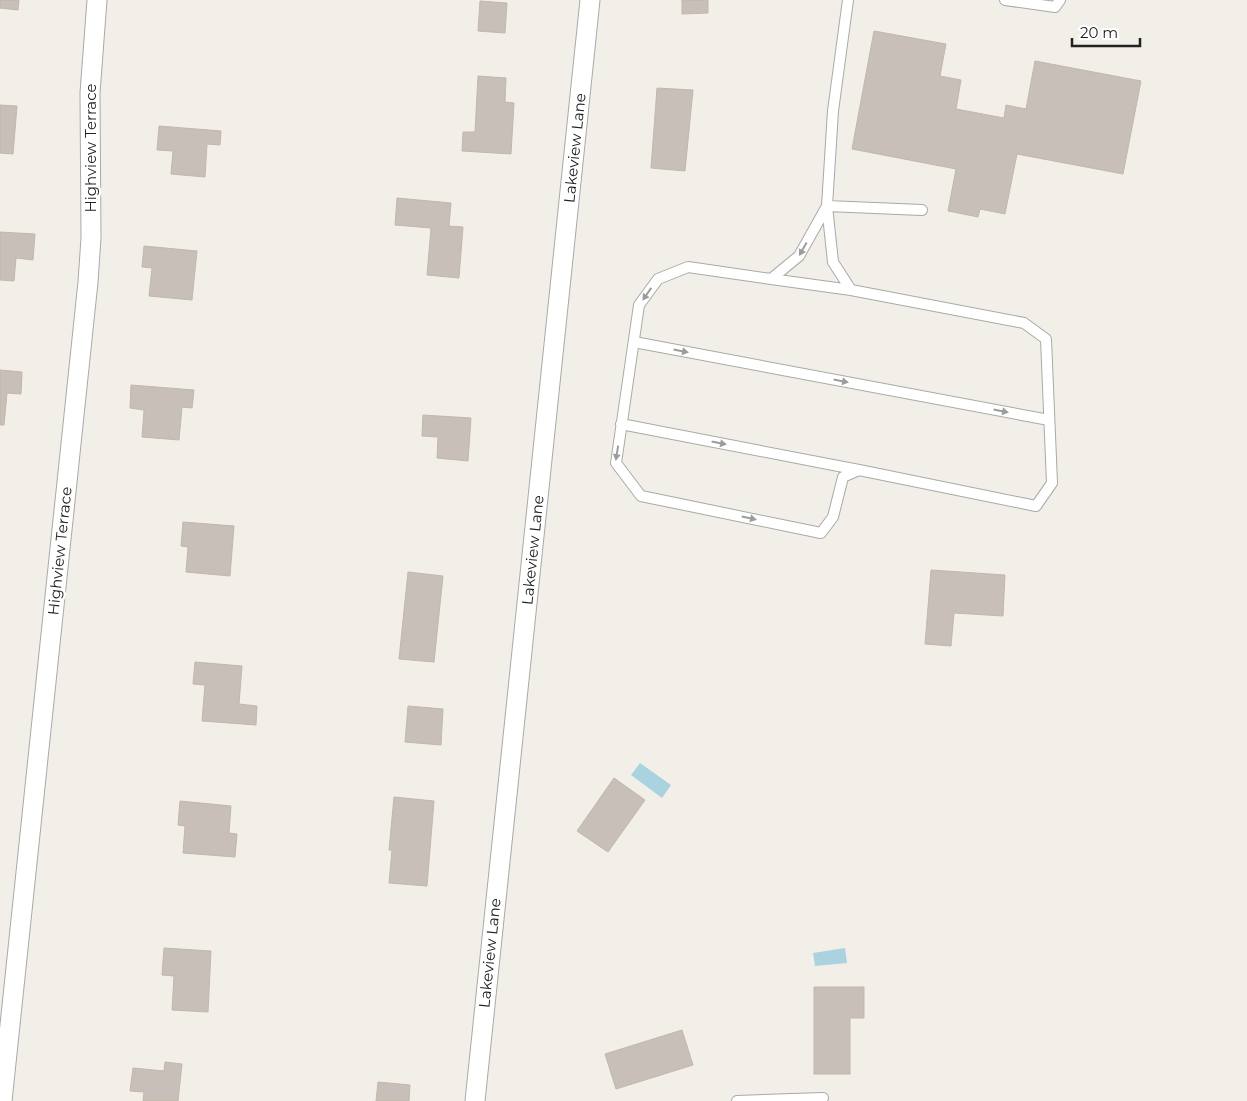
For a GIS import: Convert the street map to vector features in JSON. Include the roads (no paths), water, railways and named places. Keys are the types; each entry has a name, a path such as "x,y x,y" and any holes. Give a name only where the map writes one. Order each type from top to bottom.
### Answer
{"street":[{"name":"Highview Terrace","path":"2,1101 88,282 91,211 90,93 97,0"},
{"name":"Lakeview Lane","path":"475,1101 590,0"}],"lane":[{"path":"848,0 834,111 826,206 833,262 851,290"},
{"path":"1005,0 1055,7 1060,0"},
{"path":"826,206 922,210"},
{"path":"772,279 799,256 826,206"},
{"path":"622,424 859,470 1036,506 1052,483 1046,339 1024,323 851,290 688,267 658,280 639,305 616,463 641,496 820,533 833,517 843,477 859,470"},
{"path":"634,342 1049,420"},
{"path":"737,1101 823,1098"}],"water":[{"path":"640,763 671,785 662,798 631,775"},
{"path":"845,948 847,963 815,966 813,953"}]}
